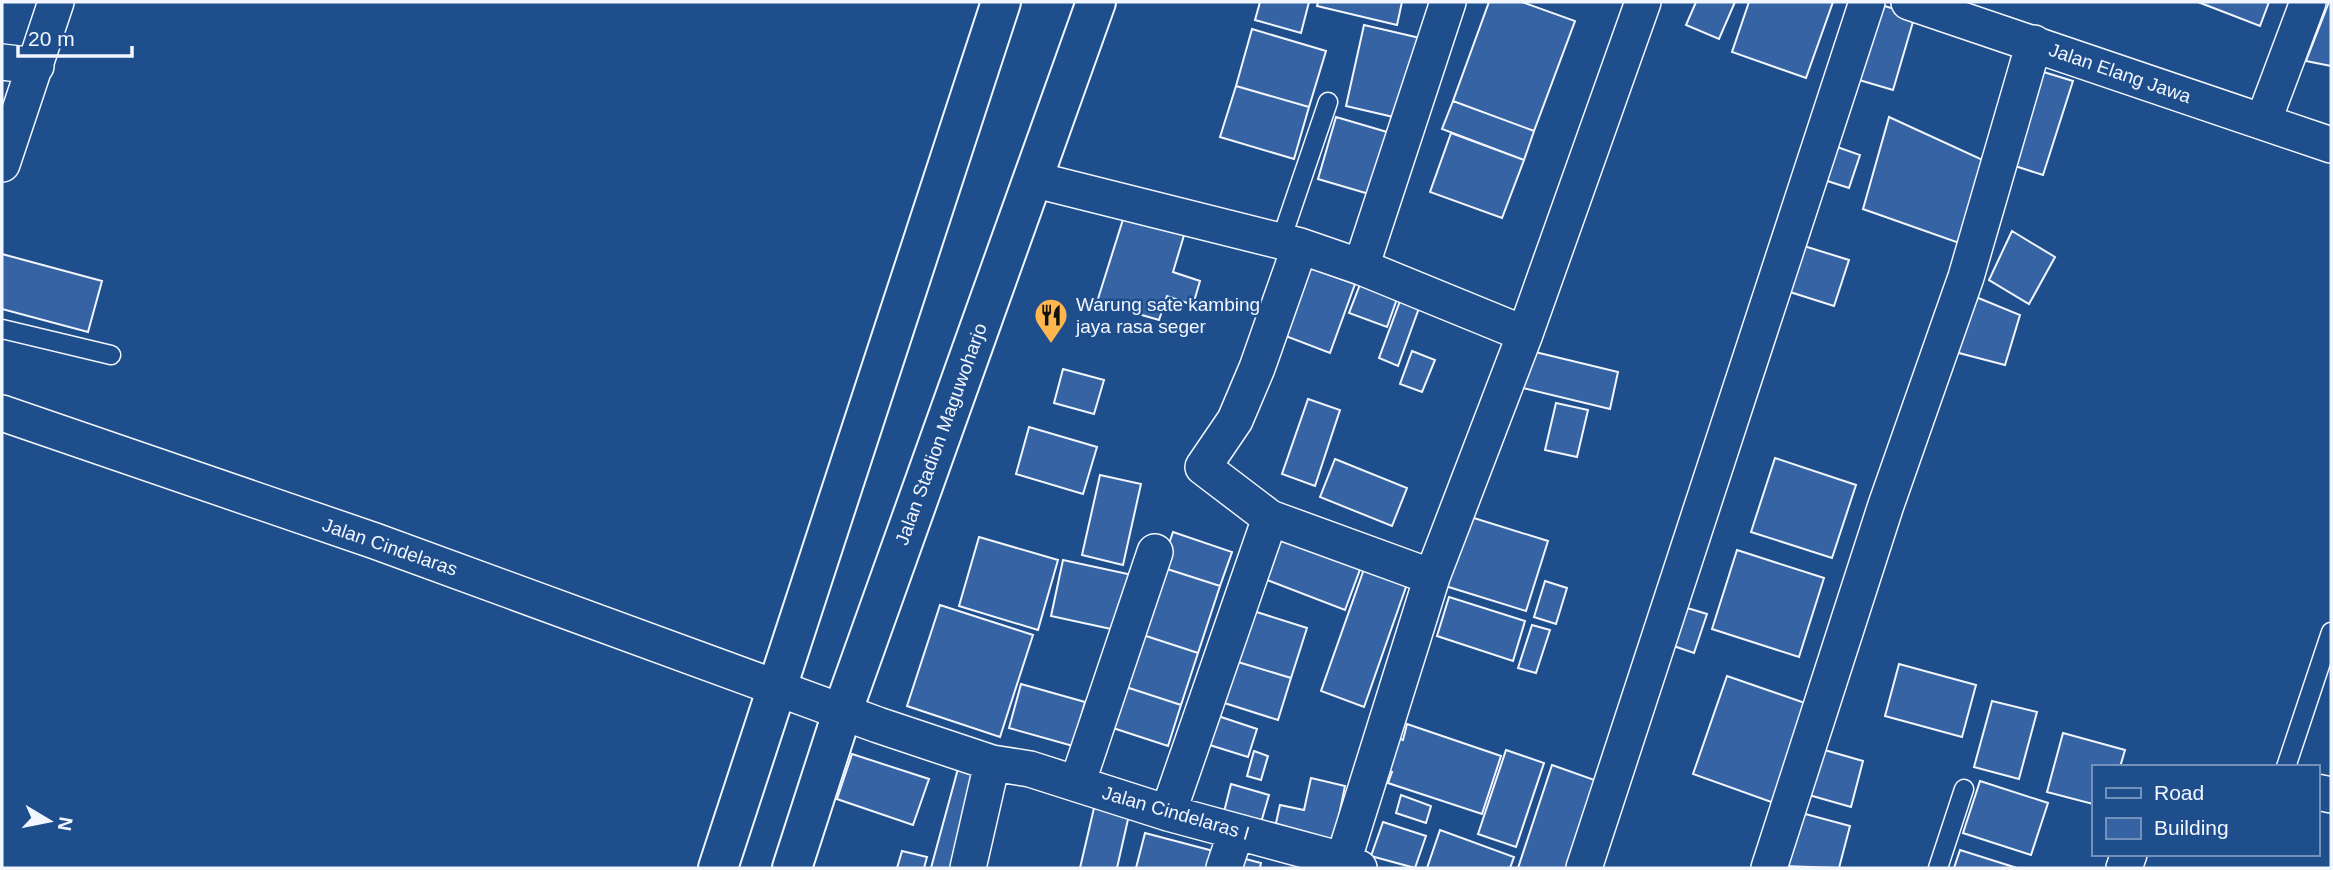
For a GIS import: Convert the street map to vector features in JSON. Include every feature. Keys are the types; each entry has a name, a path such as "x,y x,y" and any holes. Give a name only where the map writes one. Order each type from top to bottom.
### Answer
{"main road":[{"path":"718,868 1001,2"},
{"name":"Jalan Stadion Maguwoharjo","path":"792,868 843,710 1096,2"}],"street":[{"path":"2,164 56,2"},
{"path":"1361,267 1448,2"},
{"path":"1348,865 1432,578 1525,334 1643,2"},
{"path":"1584,868 1867,2"},
{"name":"Jalan Elang Jawa","path":"1909,2 2331,145"},
{"path":"2263,122 2308,2"},
{"path":"1769,868 1886,505 1966,277 2035,43"},
{"path":"2,62 36,66"},
{"path":"1032,178 1150,210 1291,243 1361,267 1525,334"},
{"path":"1291,243 1257,368 1235,420 1203,467 1270,518 1432,578"},
{"name":"Jalan Cindelaras","path":"2,414 375,541 843,710"},
{"path":"1168,813 1270,518"},
{"path":"1077,783 1155,552"},
{"name":"Jalan Cindelaras I","path":"843,710 992,763 1077,783 1168,813 1348,865"},
{"path":"968,868 992,763"},
{"path":"1224,868 1236,832"}],"lane":[{"path":"1291,243 1328,102"},
{"path":"2,329 111,355"},
{"path":"2287,765 2331,632"},
{"path":"1938,868 1964,789"}],"building":[{"path":"1260,2 1309,2 1301,33 1255,20"},
{"path":"1318,2 1402,2 1397,25 1317,6"},
{"path":"1489,2 1522,2 1575,21 1534,131 1453,101"},
{"path":"1696,2 1735,2 1719,39 1686,25"},
{"path":"1749,2 1833,2 1806,78 1732,52"},
{"path":"1871,2 1915,15 1893,90 1849,77"},
{"path":"2198,2 2269,2 2260,26"},
{"path":"2331,2 2331,66 2306,61"},
{"path":"1364,25 1420,38 1402,119 1346,106"},
{"path":"1252,29 1326,51 1309,107 1236,86"},
{"path":"2037,70 2073,81 2043,175 2006,163"},
{"path":"1236,86 1309,107 1294,159 1220,137"},
{"path":"1453,101 1534,131 1524,160 1442,129"},
{"path":"1336,117 1387,132 1369,194 1318,179"},
{"path":"1889,117 1985,161 1962,244 1863,209"},
{"path":"1451,133 1524,160 1502,218 1430,192"},
{"path":"1826,143 1860,155 1849,188 1815,177"},
{"path":"1125,213 1185,232 1173,272 1200,281 1193,305 1167,296 1159,320 1097,302"},
{"path":"2012,231 2055,257 2029,304 1989,280"},
{"path":"1804,246 1849,260 1834,306 1790,292"},
{"path":"2,254 102,281 88,332 2,309"},
{"path":"1300,264 1355,284 1330,353 1275,332"},
{"path":"1361,282 1398,296 1387,327 1349,313"},
{"path":"1971,295 2020,315 2005,365 1955,352"},
{"path":"1400,301 1419,308 1398,366 1379,358"},
{"path":"1412,351 1435,360 1422,392 1400,384"},
{"path":"1531,351 1618,372 1610,409 1523,388"},
{"path":"1063,369 1104,380 1094,414 1054,403"},
{"path":"1308,399 1340,410 1315,486 1282,474"},
{"path":"1556,403 1588,410 1577,457 1545,450"},
{"path":"1029,427 1097,447 1083,494 1016,474"},
{"path":"1775,458 1856,485 1832,558 1751,532"},
{"path":"1335,459 1407,488 1392,526 1320,497"},
{"path":"1100,475 1141,484 1123,565 1082,555"},
{"path":"1461,514 1548,541 1526,611 1439,584"},
{"path":"1173,532 1232,552 1220,586 1161,567"},
{"path":"1280,533 1362,564 1345,610 1262,578"},
{"path":"979,537 1058,560 1038,630 959,606"},
{"path":"1737,550 1824,578 1799,657 1712,629"},
{"path":"1063,560 1137,576 1125,632 1051,616"},
{"path":"1161,567 1220,586 1198,653 1140,634"},
{"path":"1364,569 1407,584 1364,707 1321,691"},
{"path":"1545,581 1567,588 1556,624 1534,617"},
{"path":"1449,597 1525,621 1513,661 1437,636"},
{"path":"1674,604 1707,614 1694,653 1662,642"},
{"path":"940,605 1033,635 1000,737 907,706"},
{"path":"1244,608 1307,628 1291,678 1228,659"},
{"path":"1532,625 1550,630 1536,673 1518,668"},
{"path":"1140,634 1198,653 1181,705 1123,686"},
{"path":"1228,659 1291,678 1278,720 1215,700"},
{"path":"1899,664 1976,685 1962,737 1885,716"},
{"path":"1727,676 1808,704 1774,803 1693,774"},
{"path":"1021,684 1085,702 1073,746 1009,728"},
{"path":"1123,686 1181,705 1168,746 1110,727"},
{"path":"1992,701 2037,712 2019,779 1974,767"},
{"path":"1209,713 1257,729 1248,757 1200,742"},
{"path":"1407,724 1501,756 1482,814 1388,783 1392,772 1379,768 1390,736 1403,740"},
{"path":"2063,733 2125,750 2121,765 2092,765 2092,804 2047,792"},
{"path":"1821,749 1863,761 1851,807 1809,795"},
{"path":"1506,750 1544,763 1516,847 1478,834"},
{"path":"1254,751 1268,756 1261,780 1247,776"},
{"path":"852,754 929,779 913,825 837,799"},
{"path":"959,765 985,772 959,868 931,868"},
{"path":"1552,765 1603,783 1574,868 1518,868"},
{"path":"1311,778 1345,786 1333,845 1274,832 1280,805 1304,810"},
{"path":"1980,781 2048,803 2031,855 1963,833"},
{"path":"1231,784 1269,795 1260,826 1223,816"},
{"path":"1401,795 1431,806 1426,823 1396,813"},
{"path":"1094,808 1129,815 1117,868 1080,868"},
{"path":"1798,812 1850,826 1839,868 1783,866"},
{"path":"1383,822 1426,836 1415,868 1371,856"},
{"path":"1440,830 1514,857 1510,868 1427,868"},
{"path":"1145,833 1221,853 1217,868 1136,868"},
{"path":"1960,850 2017,868 1954,868"},
{"path":"902,851 927,857 924,868 897,868"},
{"path":"1234,856 1261,863 1260,868 1231,868"}],"place":[{"name":"Warung sate kambing jaya rasa seger","path":"1051,345"}]}
